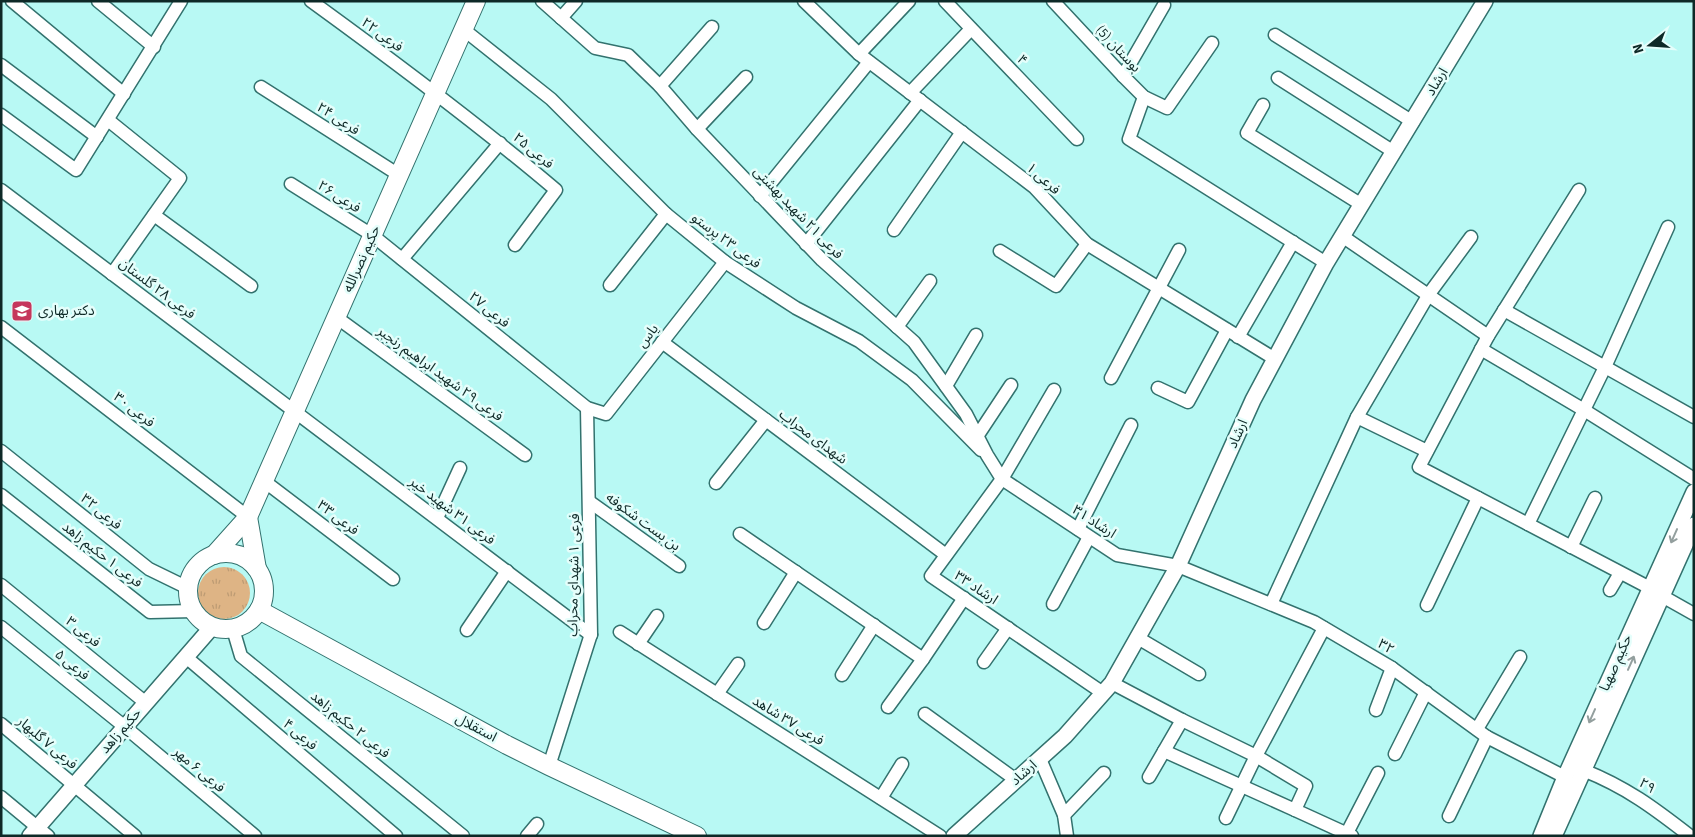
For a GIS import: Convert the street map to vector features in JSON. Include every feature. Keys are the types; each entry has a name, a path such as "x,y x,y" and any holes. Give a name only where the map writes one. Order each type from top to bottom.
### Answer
{"main road":[{"name":"حکیم نصرالله","path":"214,555 248,517 476,1"},
{"path":"248,517 257,569 262,579 264,590 259,610 252,619 233,629 212,627 194,611 189,600 188,588 190,577 196,567 204,560 214,555 233,554 250,562 257,569"},
{"name":"استقلال","path":"259,610 549,766 697,836"}],"street":[{"path":"12,1 124,94"},
{"path":"98,1 154,47"},
{"path":"1,115 76,170 181,1"},
{"name":"فرعی ۲۲","path":"311,1 435,92"},
{"name":"فرعی ۲۱ شهید بهشتی","path":"542,1 595,48 628,55 660,86 806,244 914,342 966,414 975,439 1002,479"},
{"path":"562,18 576,1"},
{"name":"فرعی ۱","path":"804,1 864,58 1034,187 1087,244 1275,359"},
{"path":"760,196 909,1"},
{"name":"۴","path":"945,1 1078,140"},
{"name":"بوستان (5)","path":"1054,1 1122,76 1144,97 1167,108 1212,43"},
{"name":"ارشاد","path":"954,836 1065,736 1107,688 1138,638 1178,566 1253,400 1326,263 1413,122 1482,2"},
{"path":"1122,76 1164,4"},
{"path":"660,86 712,27"},
{"name":"فرعی ۲۳ پرستو","path":"463,29 551,99 666,214 725,262 796,308 859,341 912,380 975,439"},
{"path":"806,244 915,97 971,29"},
{"path":"1275,35 1413,122"},
{"path":"1,65 98,137"},
{"path":"697,128 746,77"},
{"path":"1278,78 1394,152"},
{"name":"فرعی ۲۴","path":"261,88 399,175"},
{"name":"فرعی ۲۵","path":"435,92 556,190 515,245"},
{"path":"1144,97 1129,138 1326,263"},
{"path":"1263,105 1247,133 1362,205"},
{"path":"108,120 180,178 112,274"},
{"path":"894,230 962,132"},
{"path":"402,259 500,143"},
{"name":"فرعی ۲۶","path":"291,184 372,236"},
{"name":"فرعی ۲۸ گلستان","path":"1,190 294,412"},
{"path":"1579,190 1488,336 1419,467 1571,546 1694,614"},
{"path":"610,284 666,214"},
{"path":"154,215 251,286"},
{"path":"1528,524 1605,367 1668,227"},
{"name":"فرعی ۲۷","path":"372,236 587,408"},
{"path":"1342,236 1488,336"},
{"path":"1271,604 1357,417 1429,294 1471,237"},
{"path":"1158,388 1188,402 1293,242"},
{"path":"1000,251 1056,286 1087,244"},
{"path":"1111,378 1179,250"},
{"name":"یاس","path":"587,408 606,414 725,262"},
{"path":"896,327 930,281"},
{"path":"1504,310 1694,417"},
{"name":"فرعی ۲۹ شهید ابراهیم رنجبر","path":"336,317 526,455"},
{"name":"فرعی ۳۰","path":"1,327 248,517"},
{"path":"946,386 976,334"},
{"name":"شهدای محراب","path":"662,342 946,555"},
{"path":"1481,349 1584,410 1694,480"},
{"path":"975,439 1011,386"},
{"name":"ارشاد ۳۳","path":"1054,390 1002,479 930,576 1008,628 1107,688 1182,720 1256,756 1306,786 1295,810"},
{"name":"فرعی ۱ شهدای محراب","path":"549,766 591,634 587,408"},
{"name":"فرعی ۳۱ شهید خیر","path":"294,412 591,634"},
{"path":"1357,417 1427,452"},
{"path":"716,483 766,420"},
{"path":"1078,530 1131,425"},
{"name":"فرعی ۳۲","path":"1,451 149,569 188,588"},
{"path":"437,518 460,468"},
{"name":"ارشاد ۳۱","path":"1002,479 1117,555 1178,566"},
{"name":"فرعی ۳۳","path":"264,481 394,579"},
{"name":"حکیم صهبا","path":"1554,836 1656,592 1694,492"},
{"name":"فرعی ۱ حکیم زاهد","path":"1,495 150,612 194,611"},
{"path":"1427,605 1478,498"},
{"path":"1571,546 1595,498"},
{"name":"بن بست شکوفه","path":"590,502 679,566"},
{"name":"حکیم صهبا","path":"1540,836 1565,777 1656,592 1694,525"},
{"path":"740,534 923,658"},
{"path":"1053,604 1089,537"},
{"name":"۳۲","path":"1178,566 1324,628 1392,668 1482,733 1565,777"},
{"path":"467,630 507,571"},
{"path":"764,623 796,572"},
{"path":"1610,590 1620,573"},
{"name":"فرعی ۳","path":"1,585 146,703"},
{"path":"888,707 964,598"},
{"path":"638,644 657,616"},
{"path":"842,675 874,625"},
{"name":"فرعی ۵","path":"1,627 125,727"},
{"name":"حکیم زاهد","path":"38,833 74,785 212,627"},
{"path":"984,662 1008,628"},
{"path":"1226,818 1256,756 1324,628"},
{"name":"فرعی ۲ حکیم زاهد","path":"233,629 241,656 463,836"},
{"name":"فرعی ۳۷ شاهد","path":"620,632 940,836"},
{"path":"1138,638 1199,674"},
{"name":"فرعی ۴","path":"186,657 396,836"},
{"path":"1449,816 1482,733 1520,657"},
{"path":"717,694 738,664"},
{"path":"1376,710 1392,668"},
{"path":"1395,754 1426,692"},
{"path":"925,714 1016,780"},
{"path":"1149,777 1182,720"},
{"name":"فرعی ۷ گلبهار","path":"1,724 135,836"},
{"name":"فرعی ۶ مهر","path":"125,727 255,836"},
{"path":"1164,751 1243,785 1349,835 1378,773"},
{"path":"1040,759 1064,816 1067,836"},
{"path":"881,798 902,764"},
{"path":"1565,777 1583,770"},
{"name":"۲۹","path":"1583,770 1611,781 1650,804 1690,836"},
{"path":"1064,816 1104,773"},
{"path":"1,797 38,833"},
{"path":"527,836 537,824"}],"green space":[{"path":"219,567 229,567 239,571 246,578 250,593 246,608 239,615 229,619 219,619 209,615 202,608 198,598 198,588 202,578 209,571"}],"place":[{"name":"دکتر بهاری","path":"22,311"}]}
